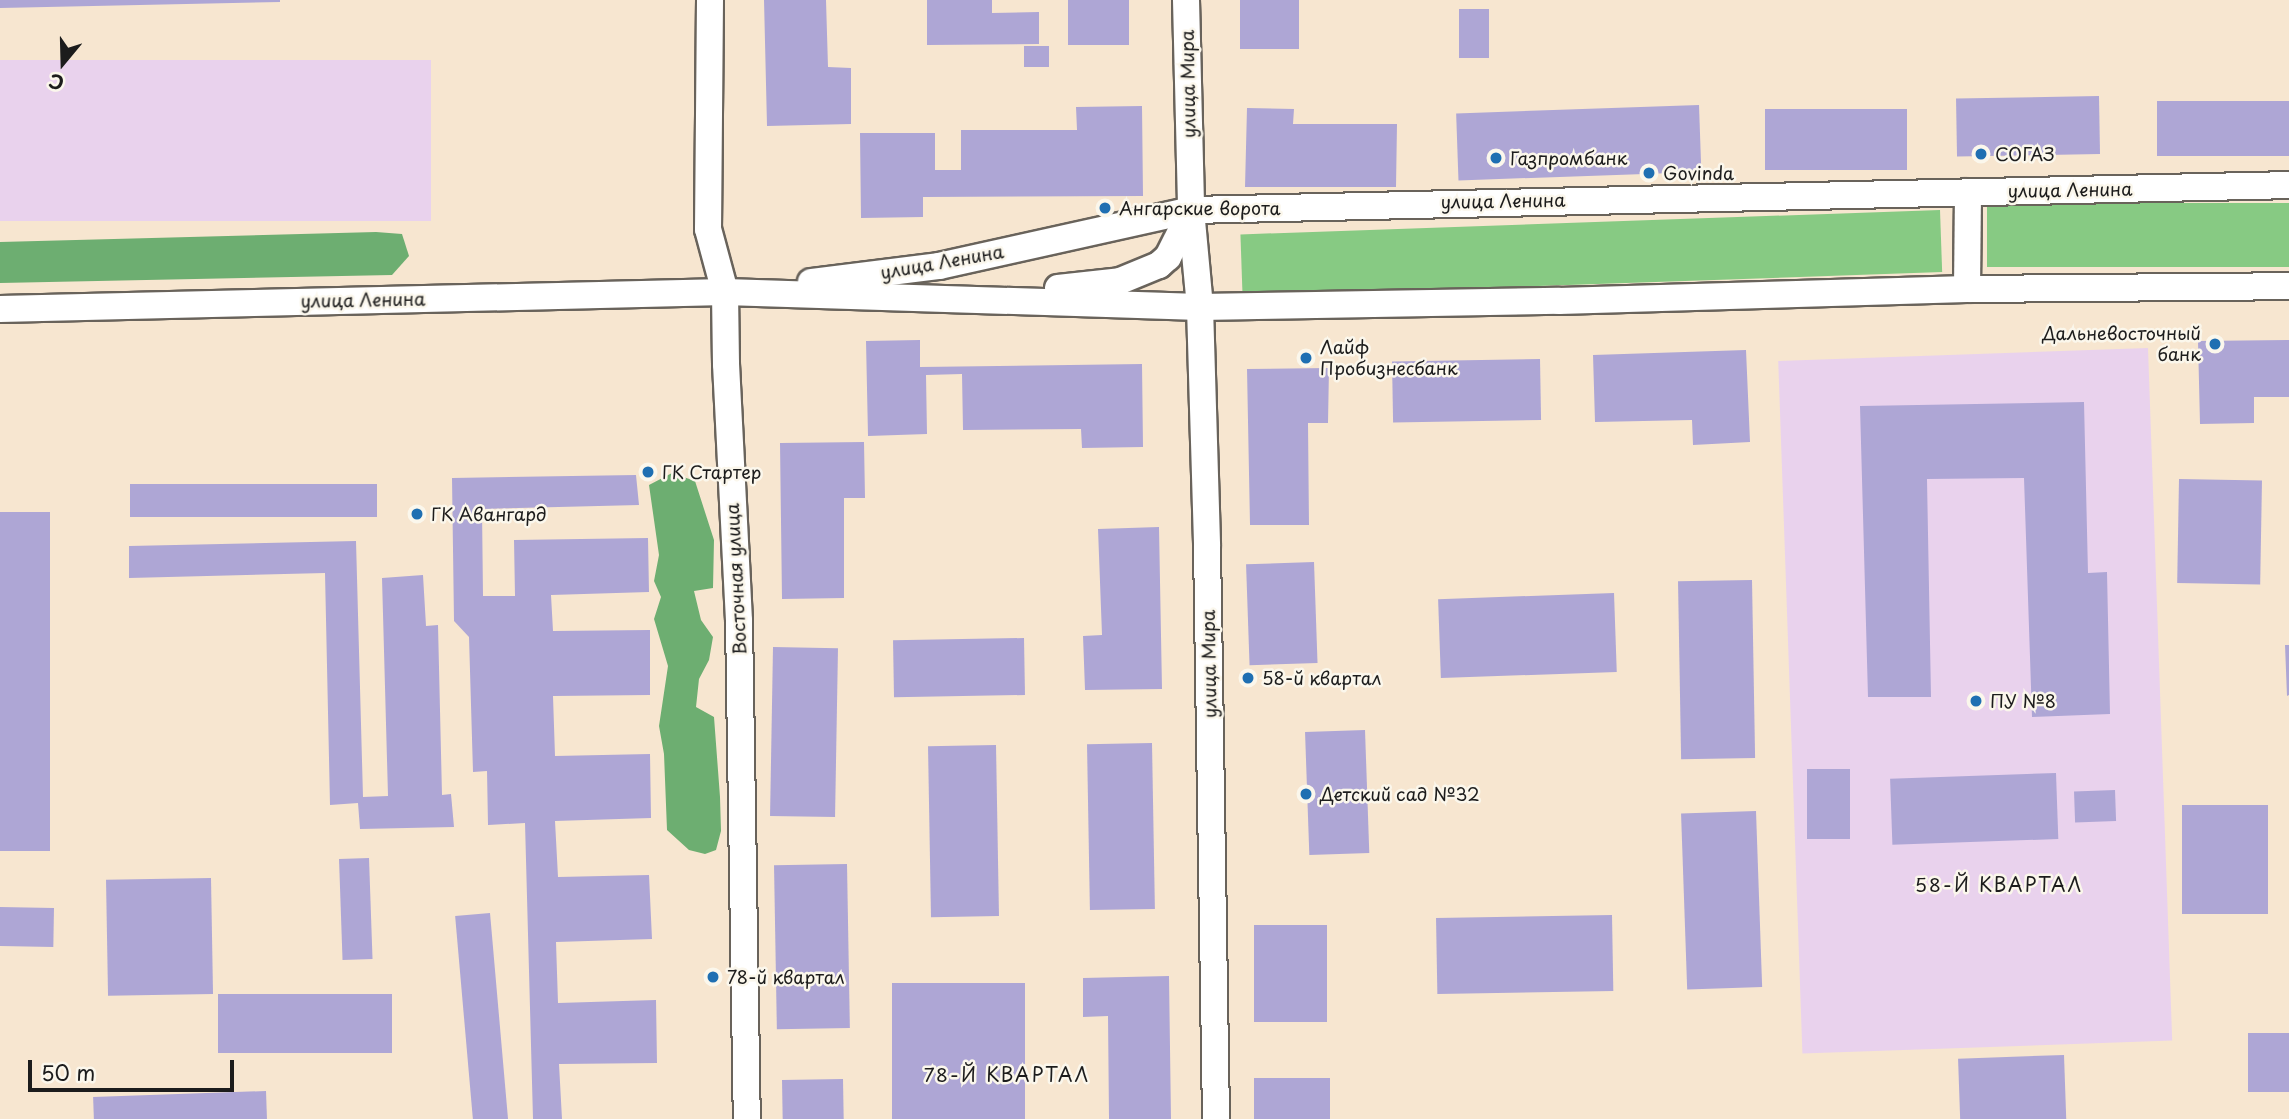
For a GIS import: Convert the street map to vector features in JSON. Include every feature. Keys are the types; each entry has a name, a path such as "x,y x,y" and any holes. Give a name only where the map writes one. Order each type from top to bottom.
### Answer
{"street":[{"name":"Восточная улица","path":"710,0 708,229 725,292 739,635 747,1119"},
{"name":"улица Мира","path":"1186,0 1191,210 1200,307 1216,1119"},
{"name":"улица Ленина","path":"725,292 939,266 1191,210 2289,185"},
{"path":"1968,192 1968,289"},
{"name":"улица Мира","path":"965,298 1120,281 1147,272 1168,257 1191,210"},
{"name":"улица Ленина","path":"0,309 725,292 1200,307 1546,302 1968,289 2289,286"}],"shaded area":[{"path":"0,60 431,60 431,221 0,221"},
{"name":"ПУ №8","path":"2148,348 2172,1041 1802,1053 1778,361"}],"green space":[{"path":"1987,203 2289,203 2289,267 1987,267"},
{"path":"1940,210 1942,272 1243,296 1240,234"},
{"path":"376,232 402,234 409,256 392,275 0,283 0,242"},
{"path":"672,473 695,481 714,540 713,588 694,591 701,620 713,637 709,660 699,679 696,707 714,717 720,797 721,831 716,850 705,854 689,850 667,830 664,754 659,726 668,666 654,619 661,597 654,581 659,555 649,485"}],"building":[{"path":"0,0 280,0 280,2 0,8"},
{"path":"764,0 826,0 828,67 851,68 851,124 767,126"},
{"path":"927,0 992,0 992,13 1039,12 1039,44 927,45"},
{"path":"1068,0 1129,0 1129,45 1068,45"},
{"path":"1240,0 1299,0 1299,49 1240,49"},
{"path":"1459,9 1489,9 1489,58 1459,58"},
{"path":"1024,46 1049,46 1049,67 1024,67"},
{"path":"2099,96 2100,154 1957,156 1956,98"},
{"path":"2157,101 2289,101 2289,156 2157,156"},
{"path":"1699,105 1701,172 1458,180 1456,113"},
{"path":"1142,106 1143,196 923,197 923,217 861,218 860,133 935,133 935,170 961,170 961,130 1077,130 1076,107"},
{"path":"1247,108 1294,109 1293,124 1397,124 1396,187 1245,187"},
{"path":"1765,109 1907,109 1907,170 1765,170"},
{"path":"920,340 920,367 1142,364 1143,447 1082,448 1081,429 963,430 962,374 926,375 927,434 868,436 866,341"},
{"path":"2289,340 2289,397 2254,397 2254,423 2200,424 2198,341"},
{"path":"1746,350 1750,442 1693,445 1692,420 1595,422 1593,355"},
{"path":"1540,359 1541,420 1393,423 1392,362"},
{"path":"1329,368 1328,423 1308,423 1309,525 1250,525 1247,369"},
{"path":"2084,402 2088,573 2107,572 2110,714 2032,717 2024,478 1927,479 1931,697 1868,697 1860,406"},
{"path":"864,442 865,498 844,498 844,598 782,599 780,443"},
{"path":"636,475 639,505 482,509 483,596 515,596 514,540 648,538 649,592 551,595 553,631 650,630 650,695 553,696 555,756 650,754 651,818 555,821 558,877 649,875 652,939 556,942 558,1003 656,1000 657,1063 559,1064 562,1119 533,1119 525,823 488,825 487,771 473,772 469,637 454,621 452,478"},
{"path":"2179,479 2262,480 2260,584 2177,583"},
{"path":"130,484 377,484 377,517 130,517"},
{"path":"0,512 50,512 50,851 0,851"},
{"path":"1159,527 1162,689 1085,690 1083,636 1102,635 1098,529"},
{"path":"356,541 363,797 388,796 382,578 423,575 426,626 438,625 442,795 451,794 454,827 360,829 358,803 330,805 325,573 129,578 129,546"},
{"path":"1314,562 1318,663 1250,665 1246,564"},
{"path":"1752,580 1755,758 1681,759 1678,581"},
{"path":"1614,593 1617,672 1441,678 1438,599"},
{"path":"1024,638 1025,695 894,697 893,640"},
{"path":"2285,645 2289,645 2287,696"},
{"path":"773,647 838,648 835,817 770,816"},
{"path":"1365,730 1369,853 1309,855 1305,732"},
{"path":"1152,743 1155,909 1090,910 1087,744"},
{"path":"996,745 999,916 931,917 928,746"},
{"path":"1807,769 1850,769 1850,839 1807,839"},
{"path":"2056,773 2058,839 1892,845 1890,779"},
{"path":"2115,790 2116,821 2075,822 2074,791"},
{"path":"2182,805 2268,805 2268,914 2182,914"},
{"path":"1756,811 1762,987 1687,990 1681,814"},
{"path":"369,858 373,959 343,960 339,859"},
{"path":"847,864 850,1028 777,1029 774,865"},
{"path":"211,878 213,994 108,996 106,880"},
{"path":"0,907 54,908 53,947 0,946"},
{"path":"490,913 508,1119 473,1119 455,916"},
{"path":"1612,915 1613,991 1437,994 1436,918"},
{"path":"1254,925 1327,925 1327,1022 1254,1022"},
{"path":"1169,976 1171,1119 1109,1119 1108,1016 1083,1017 1083,978"},
{"path":"892,983 1025,983 1025,1119 892,1119"},
{"path":"218,994 392,994 392,1053 218,1053"},
{"path":"2248,1033 2289,1033 2289,1092 2248,1092"},
{"path":"2064,1055 2066,1119 1960,1119 1958,1059"},
{"path":"1254,1078 1330,1078 1330,1119 1254,1119"},
{"path":"843,1079 844,1119 783,1119 782,1080"},
{"path":"266,1091 267,1119 94,1119 93,1097"}],"place":[{"name":"СОГАЗ","path":"1981,154"},
{"name":"Газпромбанк","path":"1496,158"},
{"name":"Govinda","path":"1649,173"},
{"name":"Ангарские ворота","path":"1105,208"},
{"name":"Дальневосточный банк","path":"2215,344"},
{"name":"Лайф Пробизнесбанк","path":"1306,358"},
{"name":"ГК Стартер","path":"648,472"},
{"name":"ГК Авангард","path":"417,514"},
{"name":"58-й квартал","path":"1248,678"},
{"name":"ПУ №8","path":"1976,701"},
{"name":"Детский сад №32","path":"1306,794"},
{"name":"78-й квартал","path":"713,977"}],"district":[{"name":"58-Й КВАРТАЛ","path":"1999,885"},
{"name":"78-Й КВАРТАЛ","path":"1007,1075"}]}
